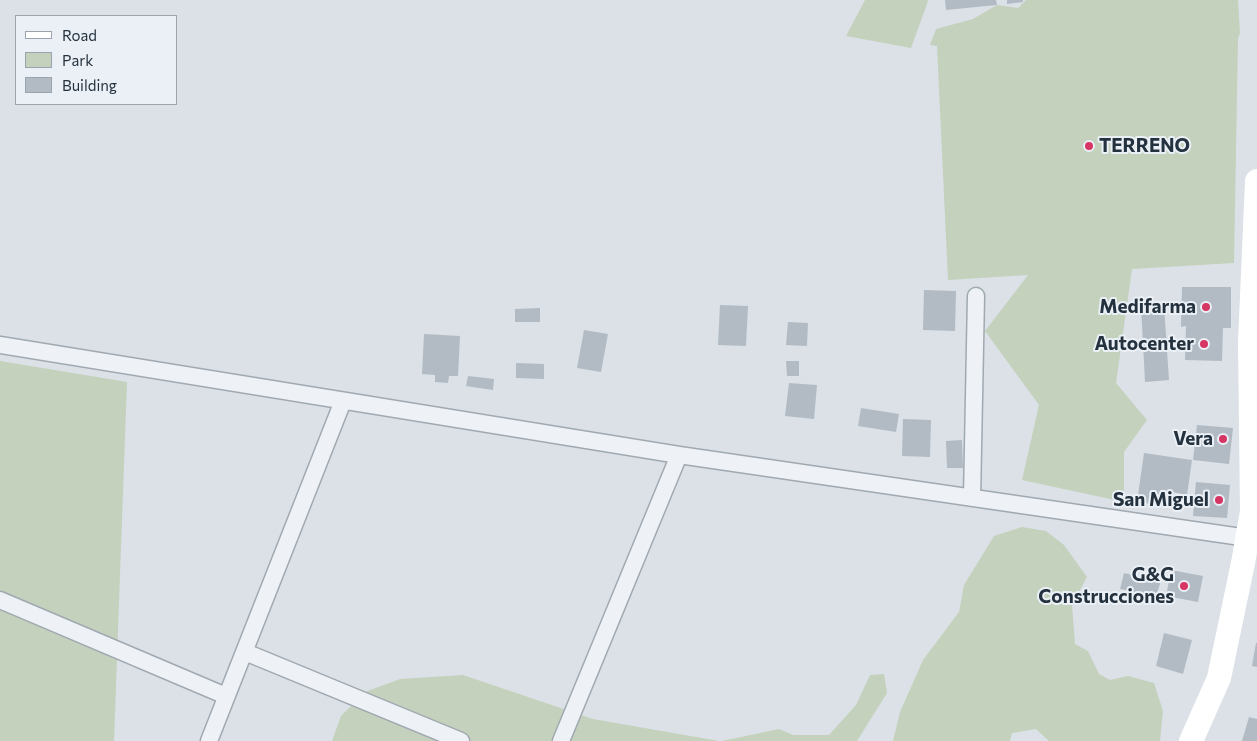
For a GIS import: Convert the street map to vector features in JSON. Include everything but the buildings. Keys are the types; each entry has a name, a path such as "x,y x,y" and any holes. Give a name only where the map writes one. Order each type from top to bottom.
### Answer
{"main road":[{"path":"1191,741 1219,678 1250,564 1248,538 1254,505 1257,181"}],"street":[{"path":"972,498 976,296"},
{"path":"0,345 678,455 1248,538"},
{"path":"209,741 342,401"},
{"path":"561,741 678,455"},
{"path":"0,600 226,696"},
{"path":"245,652 460,741"}],"green space":[{"path":"865,0 928,0 911,48 846,36"},
{"name":"TERRENO","path":"1026,0 1238,0 1240,33 1238,38 1234,263 1132,269 1116,383 1147,420 1124,452 1124,502 1022,480 1039,405 985,331 1028,275 948,280 937,46 930,45 936,29 973,19 997,5 1018,8"},
{"path":"0,361 127,382 114,741 0,741"},
{"path":"1022,527 1046,531 1064,545 1087,577 1072,605 1075,644 1088,651 1099,674 1110,680 1128,676 1154,683 1163,711 1160,741 1049,741 1036,729 1012,733 1010,741 893,741 900,712 923,660 959,612 964,585 994,536"},
{"path":"884,674 887,693 857,741 722,741 779,729 793,735 829,735 856,705 870,675"},
{"path":"463,675 593,719 719,741 332,741 341,716 365,692 400,679"}],"place":[{"name":"TERRENO","path":"1089,146"},
{"name":"Medifarma","path":"1206,307"},
{"name":"Autocenter","path":"1204,344"},
{"name":"Vera","path":"1223,439"},
{"name":"San Miguel","path":"1219,500"},
{"name":"G&G Construcciones","path":"1184,586"}]}
